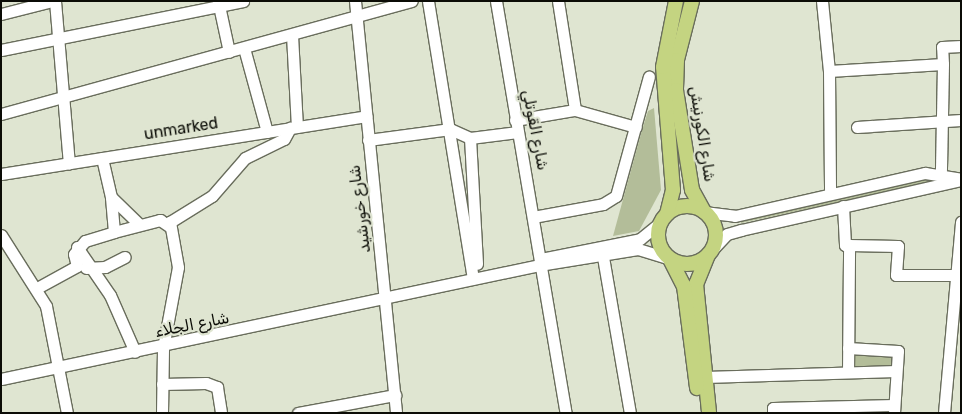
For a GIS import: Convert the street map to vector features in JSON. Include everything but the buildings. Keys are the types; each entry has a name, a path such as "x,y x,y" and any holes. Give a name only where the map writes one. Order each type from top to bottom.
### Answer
{"main road":[{"name":"شارع الكورنيش","path":"664,218 674,190 662,85 663,54 676,1"},
{"name":"شارع الكورنيش","path":"692,1 677,60 676,90 692,190 704,212"},
{"path":"701,413 696,342 696,274 711,252 716,235 704,212 689,206 664,218 658,238 684,286 696,342 705,377 709,413"},
{"path":"670,259 688,264 711,252"}],"street":[{"path":"1,14 53,1 69,163"},
{"path":"1,50 219,4 243,1"},
{"name":"شارع خورشيد","path":"355,1 368,140 388,299 396,413"},
{"path":"1,114 412,1"},
{"path":"428,1 475,278"},
{"name":"شارع القوتلي","path":"496,1 533,218 539,265 566,413"},
{"path":"558,1 575,110"},
{"path":"822,1 829,71 830,194"},
{"path":"219,4 229,52"},
{"path":"169,226 221,188 245,158 284,140 294,127 292,35"},
{"path":"941,173 943,122 942,47 961,46"},
{"path":"244,48 267,132"},
{"path":"829,71 943,64"},
{"path":"533,218 603,204 616,196 649,76"},
{"path":"368,140 450,130 470,138 575,110 636,127"},
{"name":"unmarked","path":"1,174 366,116"},
{"path":"857,127 961,120"},
{"path":"241,136 245,158"},
{"path":"470,138 475,278"},
{"path":"102,158 111,197 114,232"},
{"path":"704,212 735,216 830,194 941,173 961,180"},
{"path":"711,252 727,234 961,180"},
{"path":"111,197 139,224"},
{"path":"843,206 844,245 898,246 896,275 959,275"},
{"path":"539,265 546,258 640,238 664,218"},
{"path":"77,266 74,254 77,247 139,224 160,220 169,226 178,267 162,348 162,413"},
{"path":"944,413 959,275 961,222"},
{"path":"1,235 46,306 67,413"},
{"path":"848,372 849,245"},
{"path":"77,247 110,295 135,352"},
{"path":"539,265 603,257 645,249 670,259"},
{"path":"36,288 77,266 92,269 125,257"},
{"path":"603,257 630,413"},
{"name":"شارع الجلاء","path":"1,379 162,348 539,265"},
{"path":"773,413 772,408 894,409 898,351 891,348 848,348"},
{"path":"705,377 896,371"},
{"path":"162,384 206,382 217,387 221,413"},
{"path":"298,413 395,396"}],"green space":[{"path":"654,108 661,190 639,231 613,236 648,111"},
{"path":"928,175 930,182 741,223 741,219"},
{"path":"852,351 893,351 893,368 852,368"}]}
